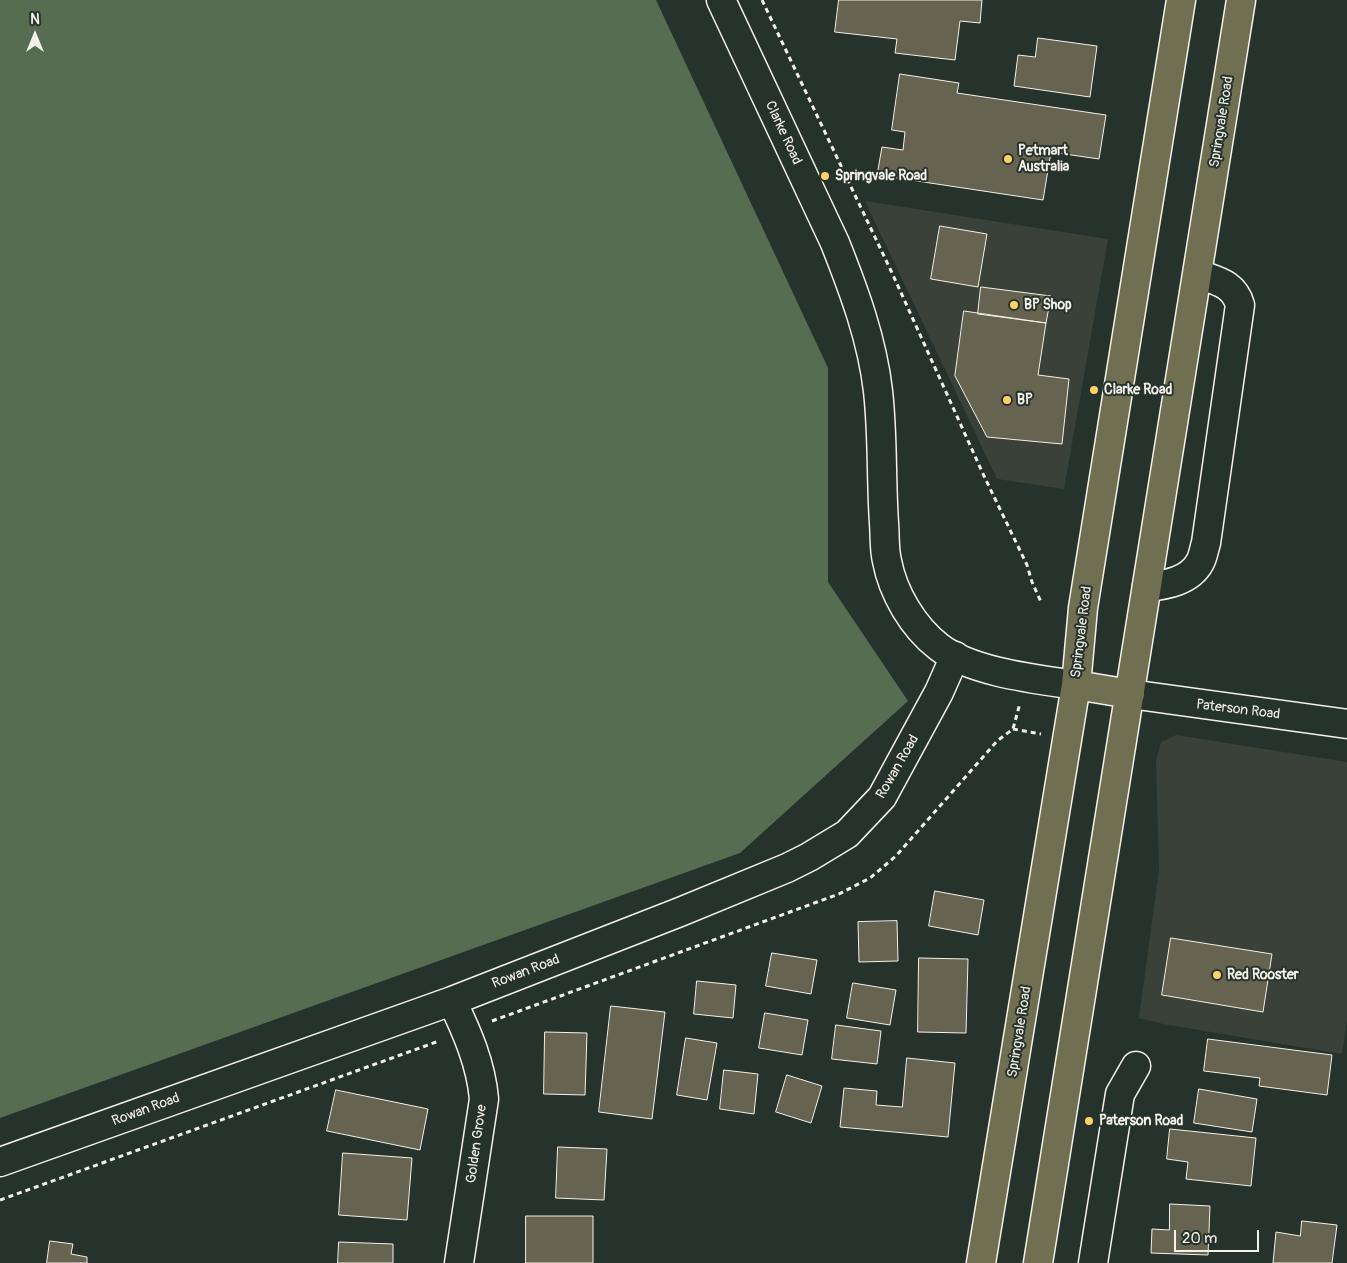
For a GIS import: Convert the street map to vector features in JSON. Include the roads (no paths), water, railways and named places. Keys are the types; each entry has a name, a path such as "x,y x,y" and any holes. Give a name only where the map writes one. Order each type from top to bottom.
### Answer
{"highway":[{"name":"Springvale Road","path":"981,1263 1076,685 1083,608 1181,0"},
{"name":"Springvale Road","path":"1038,1263 1198,274 1240,0"},
{"name":"Clarke Road","path":"1076,685 1130,694"}],"street":[{"name":"Clarke Road","path":"721,0 835,243 850,279 867,334 878,392 887,560 903,604 919,627 939,647 955,656 974,664 1010,674 1076,685"},
{"path":"1147,587 1164,585 1190,575 1200,563 1206,543 1240,305 1237,295 1231,287 1198,274"},
{"name":"Rowan Road","path":"0,1162 452,1001 787,868 847,834 885,793 939,692 955,656"},
{"name":"Paterson Road","path":"1130,694 1347,724"},
{"name":"Golden Grove","path":"452,1001 474,1051 483,1086 484,1099 459,1263"},
{"path":"1093,1263 1120,1094 1136,1066"}],"place":[{"name":"Petmart Australia","path":"1008,159"},
{"name":"Springvale Road","path":"825,176"},
{"name":"BP Shop","path":"1014,305"},
{"name":"Clarke Road","path":"1094,390"},
{"name":"BP","path":"1007,400"},
{"name":"Red Rooster","path":"1217,975"},
{"name":"Paterson Road","path":"1089,1121"}]}
